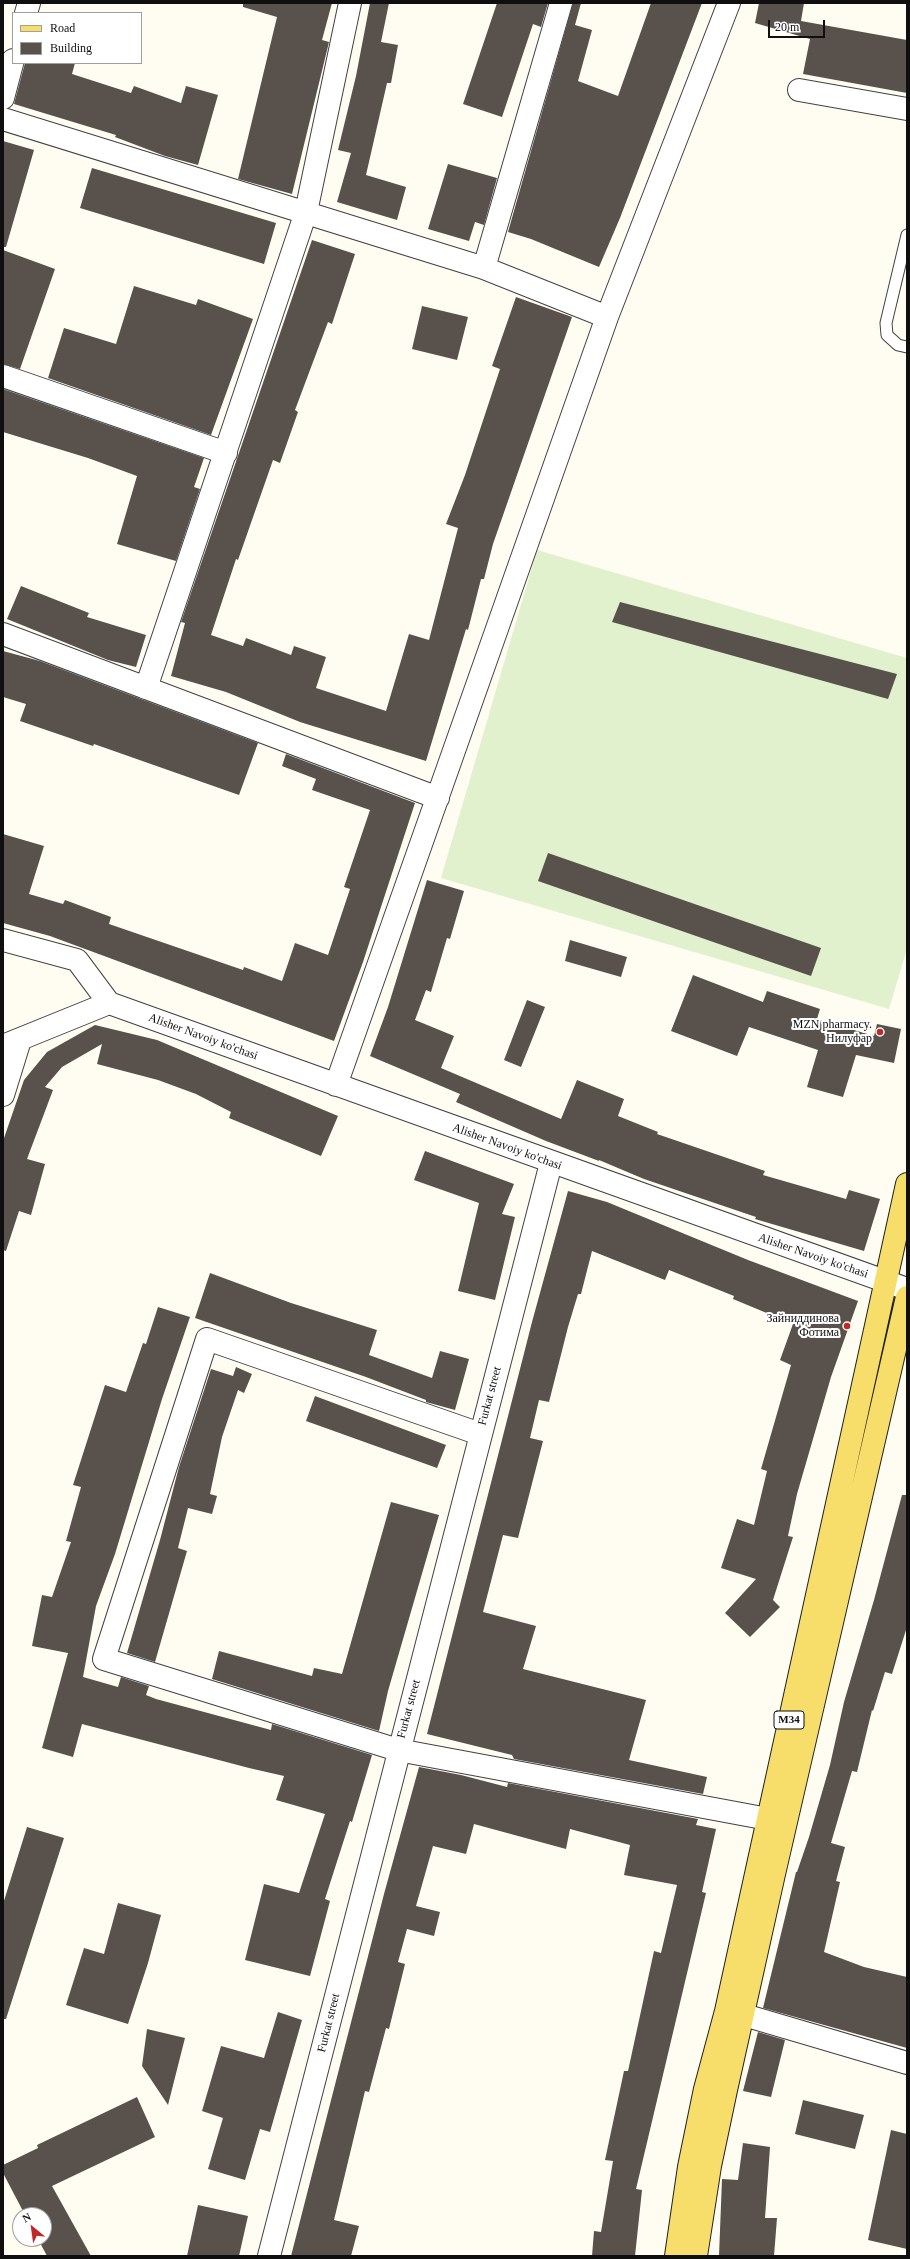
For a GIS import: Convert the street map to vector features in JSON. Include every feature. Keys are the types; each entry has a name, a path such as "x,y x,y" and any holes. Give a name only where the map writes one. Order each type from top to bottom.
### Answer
{"main road":[{"name":"M34","path":"676,2256 689,2167 705,2090 726,2011 907,1184"},
{"name":"M34","path":"696,2256 710,2166 774,1874 907,1297"}],"street":[{"path":"146,688 306,212 350,3"},
{"path":"484,268 561,3"},
{"path":"336,1085 607,318 729,3"},
{"path":"3,98 12,64"},
{"path":"799,90 907,110"},
{"path":"3,119 484,268 607,318"},
{"path":"3,376 226,453"},
{"path":"3,634 438,798"},
{"path":"3,940 77,960 109,1003 11,1043 3,1095"},
{"name":"Alisher Navoiy ko'chasi","path":"109,1003 551,1163 907,1289"},
{"name":"Furkat street","path":"269,2256 398,1750 551,1163"},
{"path":"480,1434 207,1339 104,1659 398,1750 768,1819"},
{"path":"744,2015 907,2063"}],"lane":[{"path":"907,235 886,323 887,335 898,345 907,347"}],"green space":[{"path":"537,550 907,658 907,949 889,1009 441,878"}],"building":[{"path":"243,3 332,3 322,40 329,42 292,194 238,179 277,17 243,7"},
{"path":"370,3 389,3 381,42 398,45 391,83 387,83 366,175 406,187 397,220 337,202 351,153 338,150 356,76"},
{"path":"497,3 548,3 541,27 533,24 502,117 463,104"},
{"path":"573,3 581,3 575,25 592,30 578,81 618,96 651,3 702,3 620,218 599,267 531,239 508,232"},
{"path":"759,3 804,3 801,21 907,40 907,93 803,74 810,39 755,23"},
{"path":"25,64 75,64 72,74 131,93 134,86 181,103 186,86 218,95 198,165 165,156 115,137 116,135 14,104"},
{"path":"3,141 34,150 6,247 3,247"},
{"path":"448,164 497,178 484,225 475,222 469,241 428,229"},
{"path":"92,168 276,223 264,264 80,208"},
{"path":"312,240 355,254 332,324 328,322 295,410 298,412 280,463 273,460 238,560 236,559 211,635 243,646 246,638 291,655 294,646 326,657 316,688 386,711 409,634 429,640 458,528 446,524 465,475 500,369 492,366 516,297 572,317 493,544 484,579 481,579 468,630 466,629 426,761 300,722 226,692 171,676 185,623 181,622"},
{"path":"3,250 55,269 20,369 3,364"},
{"path":"134,286 196,305 198,299 253,319 211,435 48,378 64,328 116,344"},
{"path":"422,306 468,317 457,360 412,349"},
{"path":"3,389 204,458 194,487 200,489 176,561 117,544 137,476 88,458 3,432"},
{"path":"21,586 89,613 87,617 146,635 136,667 108,660 7,619"},
{"path":"620,602 897,674 888,699 612,622"},
{"path":"3,651 40,661 258,743 239,795 94,744 93,746 20,721 26,704 3,697"},
{"path":"286,754 415,803 363,962 334,1041 50,936 3,923 3,834 44,846 29,894 63,904 65,900 111,917 109,924 243,970 244,967 282,981 295,943 328,955 350,889 344,887 370,810 312,790 316,779 282,766"},
{"path":"548,853 821,948 811,976 538,881"},
{"path":"427,880 464,891 450,939 447,938 431,992 426,990 415,1020 454,1036 441,1068 561,1119 577,1080 624,1099 618,1116 658,1132 657,1134 765,1171 763,1175 846,1199 849,1190 880,1199 864,1251 755,1219 756,1217 644,1179 599,1160 546,1141 456,1102 460,1094 370,1056 388,1007"},
{"path":"570,940 627,957 621,977 565,961"},
{"path":"693,975 763,1002 767,991 820,1009 817,1019 874,1036 877,1024 901,1029 894,1063 856,1055 843,1097 807,1087 818,1050 749,1027 737,1056 671,1031"},
{"path":"527,1000 545,1007 521,1067 504,1060"},
{"path":"95,1025 157,1040 338,1116 321,1156 229,1118 231,1112 196,1094 158,1080 97,1064 102,1044 62,1067 45,1087 53,1090 27,1159 45,1164 31,1215 19,1211 6,1251 3,1250 3,1141 24,1080 47,1052"},
{"path":"425,1151 514,1184 502,1214 515,1217 495,1300 458,1291 479,1203 414,1180"},
{"path":"568,1191 607,1202 748,1260 858,1301 831,1377 797,1494 788,1536 793,1537 773,1600 780,1607 750,1637 725,1613 756,1579 721,1568 737,1519 754,1525 767,1471 761,1469 791,1365 780,1360 793,1324 733,1299 734,1296 669,1270 665,1280 592,1251 581,1294 578,1294 568,1327 549,1402 539,1400 530,1438 543,1441 518,1538 503,1535 483,1612 536,1626 523,1669 646,1700 629,1760 707,1777 703,1794 514,1759 512,1755 427,1734 532,1322"},
{"path":"210,1273 291,1303 377,1330 369,1355 432,1378 440,1351 469,1359 455,1410 426,1402 426,1400 366,1377 195,1318"},
{"path":"158,1307 190,1317 162,1399 115,1554 96,1606 83,1677 118,1687 121,1677 149,1686 146,1695 156,1699 271,1730 272,1724 372,1755 352,1822 350,1821 325,1899 330,1901 310,1976 245,1960 264,1884 299,1893 325,1814 276,1800 284,1776 82,1724 73,1757 42,1748 68,1653 32,1646 42,1595 52,1597 71,1542 66,1541 81,1487 73,1485 105,1385 126,1392 143,1343 146,1344"},
{"path":"236,1367 252,1374 244,1393 238,1390 222,1437 210,1494 217,1496 212,1514 188,1508 178,1548 187,1551 155,1662 127,1653 160,1540 179,1467 211,1369 233,1376"},
{"path":"315,1396 446,1445 437,1468 306,1421"},
{"path":"902,1495 907,1495 907,1627 892,1674 885,1672 873,1711 872,1710 857,1772 852,1771 831,1843 845,1847 836,1881 840,1882 824,1952 864,1967 907,1977 907,2048 763,2008 796,1872 809,1837 830,1765 844,1702 874,1600"},
{"path":"391,1502 439,1515 388,1691 379,1731 212,1679 219,1651 312,1676 314,1668 342,1674"},
{"path":"419,1767 461,1775 507,1787 508,1783 698,1819 696,1825 716,1829 702,1892 706,1893 636,2189 642,2190 635,2256 592,2256 594,2231 601,2232 613,2161 605,2160 624,2071 628,2071 654,1951 661,1953 677,1885 624,1875 630,1845 570,1829 566,1849 474,1824 466,1854 433,1846 416,1906 440,1912 434,1936 407,1929 398,1962 405,1964 389,2029 386,2028 369,2092 365,2091 334,2220 359,2226 351,2256 291,2256 384,1894"},
{"path":"27,1827 64,1838 6,2019 3,2019 3,1904"},
{"path":"118,1903 161,1915 148,1963 128,2024 66,2005 84,1948 104,1954"},
{"path":"278,2012 302,2020 270,2132 260,2129 245,2180 208,2169 223,2118 202,2111 221,2046 264,2058"},
{"path":"147,2029 185,2038 168,2105 142,2066"},
{"path":"758,2032 785,2040 771,2097 743,2091"},
{"path":"137,2097 155,2137 52,2186 91,2256 47,2256 42,2247 52,2247 52,2207 21,2207 3,2173 3,2165 38,2148 37,2145"},
{"path":"803,2100 864,2115 855,2149 795,2134"},
{"path":"891,2130 907,2134 907,2249 868,2240"},
{"path":"743,2143 770,2147 765,2218 777,2218 774,2256 719,2256 722,2179 738,2180"},
{"path":"198,2205 248,2216 239,2256 187,2256"}],"place":[{"name":"MZN pharmacy. Нилуфар","path":"880,1032"},
{"name":"Зайниддинова Фотима","path":"847,1326"}]}
